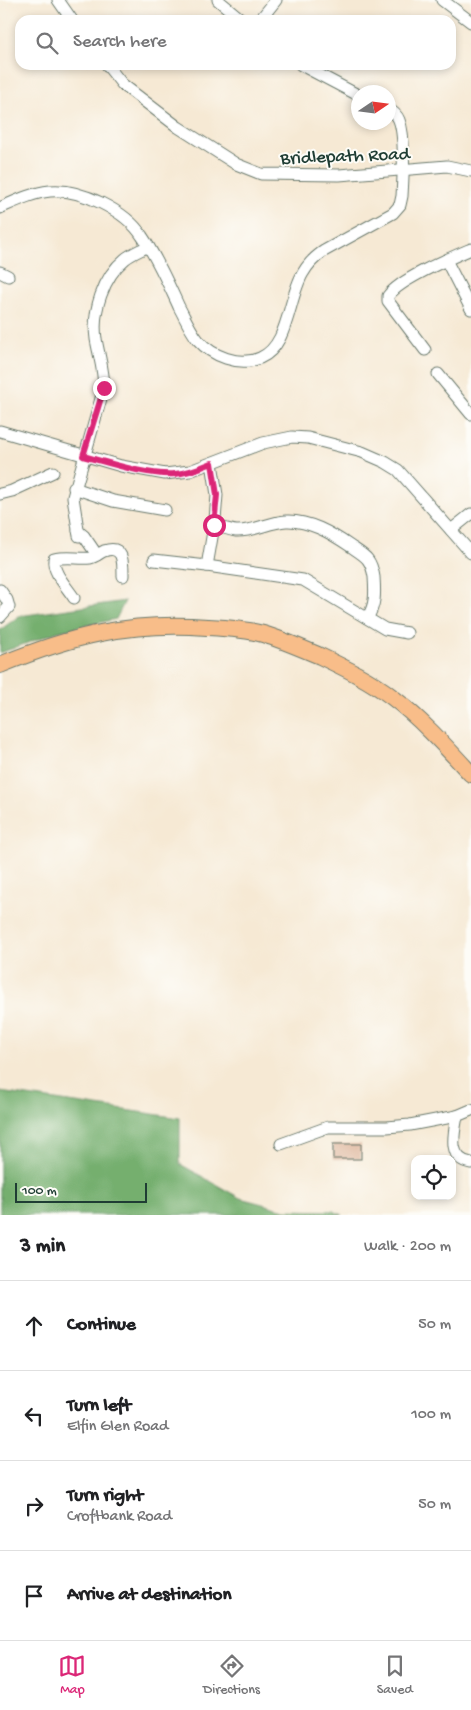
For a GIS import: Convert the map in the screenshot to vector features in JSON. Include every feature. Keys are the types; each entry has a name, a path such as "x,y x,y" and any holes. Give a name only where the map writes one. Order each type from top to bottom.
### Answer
{"highway":[{"path":"0,665 61,642 95,633 126,628 194,626 227,628 262,634 298,646 369,681 415,717 471,774"}],"street":[{"path":"58,0 68,15"},
{"path":"218,0 236,15"},
{"path":"264,15 276,0"},
{"path":"442,0 471,22"},
{"name":"Bridlepath Road","path":"110,70 122,84 178,127 236,164 261,174 339,175 447,166 471,170"},
{"path":"310,70 351,91"},
{"path":"0,208 27,196 50,191 74,193 108,207 122,216 141,234 198,340 211,351 229,359 246,362 261,358 281,338 296,287 302,273 311,262 324,251 393,213 400,205 402,196 402,139 400,124 396,115"},
{"path":"97,555 84,536 79,534 73,497 83,456 104,388 95,323 101,295 115,270 125,259 148,246"},
{"path":"425,350 388,301 388,296 391,291 402,284 471,249"},
{"path":"446,260 471,309"},
{"path":"438,374 471,414"},
{"path":"0,431 121,466 165,474 190,471 263,444 292,437 308,438 362,452 398,470 471,553"},
{"path":"207,566 217,495 212,463"},
{"path":"0,494 12,491 53,472"},
{"path":"74,488 113,500 166,510"},
{"path":"451,530 471,514"},
{"path":"214,525 236,531 285,521 298,522 326,531 339,538 366,557 371,563 375,601 374,607 367,618"},
{"path":"74,598 56,571 53,565 54,560 62,558 90,558 111,549 117,551 123,558 123,576"},
{"path":"154,560 303,580 385,628 407,633"},
{"path":"0,590 7,600 9,607 0,617"},
{"path":"281,1144 328,1127 410,1126 457,1116 471,1110"},
{"path":"457,1116 453,1137 455,1152 461,1160 471,1163"}],"green space":[{"path":"125,601 116,619 57,632 0,653 0,630 19,616"},
{"path":"0,1092 180,1118 180,1164 240,1198 285,1210 333,1211 343,1215 0,1215"}],"building":[{"path":"333,1144 361,1144 361,1159 333,1159"}],"route":[{"path":"104,388 83,456 121,466 165,474 190,471 212,463 217,495 214,525"}]}
